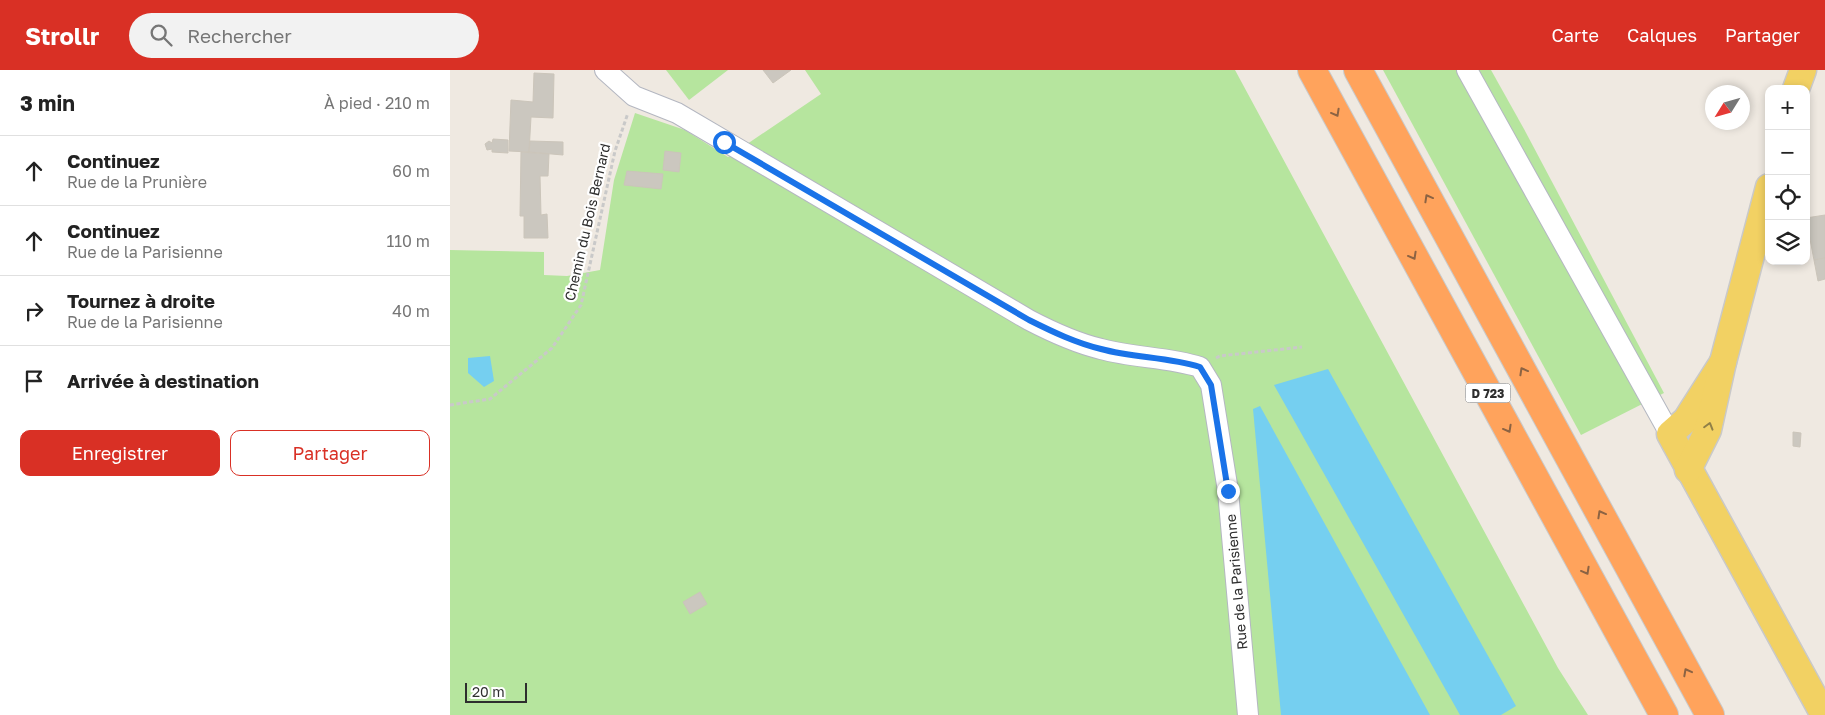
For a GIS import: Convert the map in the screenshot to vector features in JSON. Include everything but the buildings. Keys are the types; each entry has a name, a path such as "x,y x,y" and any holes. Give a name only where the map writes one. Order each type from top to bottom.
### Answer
{"highway":[{"name":"D 723","path":"1312,70 1664,715"},
{"name":"D 723","path":"1358,70 1710,715"}],"main road":[{"path":"1797,85 1803,70"},
{"path":"1688,470 1708,430 1723,362 1765,202"},
{"path":"1723,362 1686,420 1670,434 1688,470 1824,715"}],"street":[{"path":"605,70 634,96 677,113 1029,320 1066,338 1102,350 1180,361 1200,367"},
{"path":"1468,70 1670,434"},
{"name":"Rue de la Parisienne","path":"1200,367 1211,385 1228,491 1248,715"}],"path":[{"name":"Chemin du Bois Bernard","path":"450,405 490,399 552,348 581,305 614,151 634,96"},
{"path":"1200,367 1220,356 1302,347"}],"green space":[{"path":"666,70 728,70 689,100"},
{"path":"805,70 1235,70 1558,668 1588,715 450,715 450,250 544,252 544,275 567,276 600,270 614,180 635,113 685,130 728,157 821,94"},
{"path":"1383,70 1491,70 1664,393 1581,435"}],"water":[{"path":"490,356 494,381 484,387 468,373 468,358"},
{"path":"1328,369 1516,706 1501,715 1460,715 1274,385"},
{"path":"1260,406 1430,715 1281,715 1253,409"}],"route":[{"path":"724,142 1029,320 1066,338 1102,350 1180,361 1200,367 1211,385 1228,491"}]}
